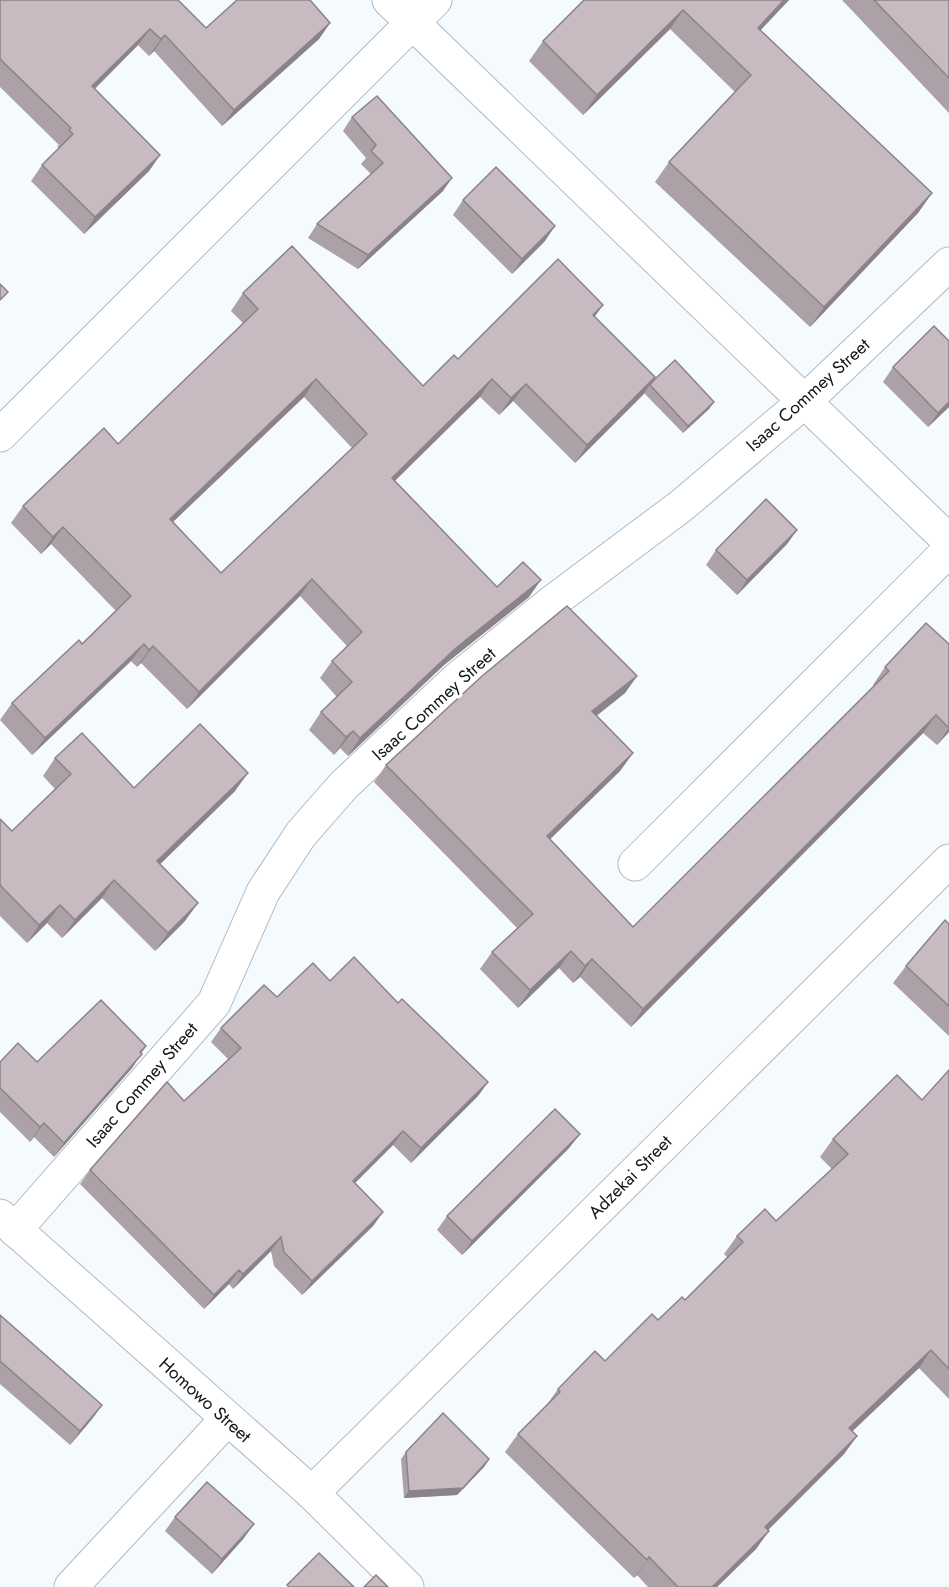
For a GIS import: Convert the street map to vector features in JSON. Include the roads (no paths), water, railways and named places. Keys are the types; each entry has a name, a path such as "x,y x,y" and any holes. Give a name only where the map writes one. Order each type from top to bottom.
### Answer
{"street":[{"path":"0,435 412,7 805,401 949,541"},
{"name":"Isaac Commey Street","path":"8,1223 214,1003 263,892 301,834 344,785 458,679 551,603 681,506 805,401 949,264"},
{"path":"635,864 949,550"},
{"name":"Adzekai Street","path":"312,1493 949,861"},
{"name":"Homowo Street","path":"8,1223 312,1493 406,1587"},
{"path":"71,1587 227,1419"}]}
